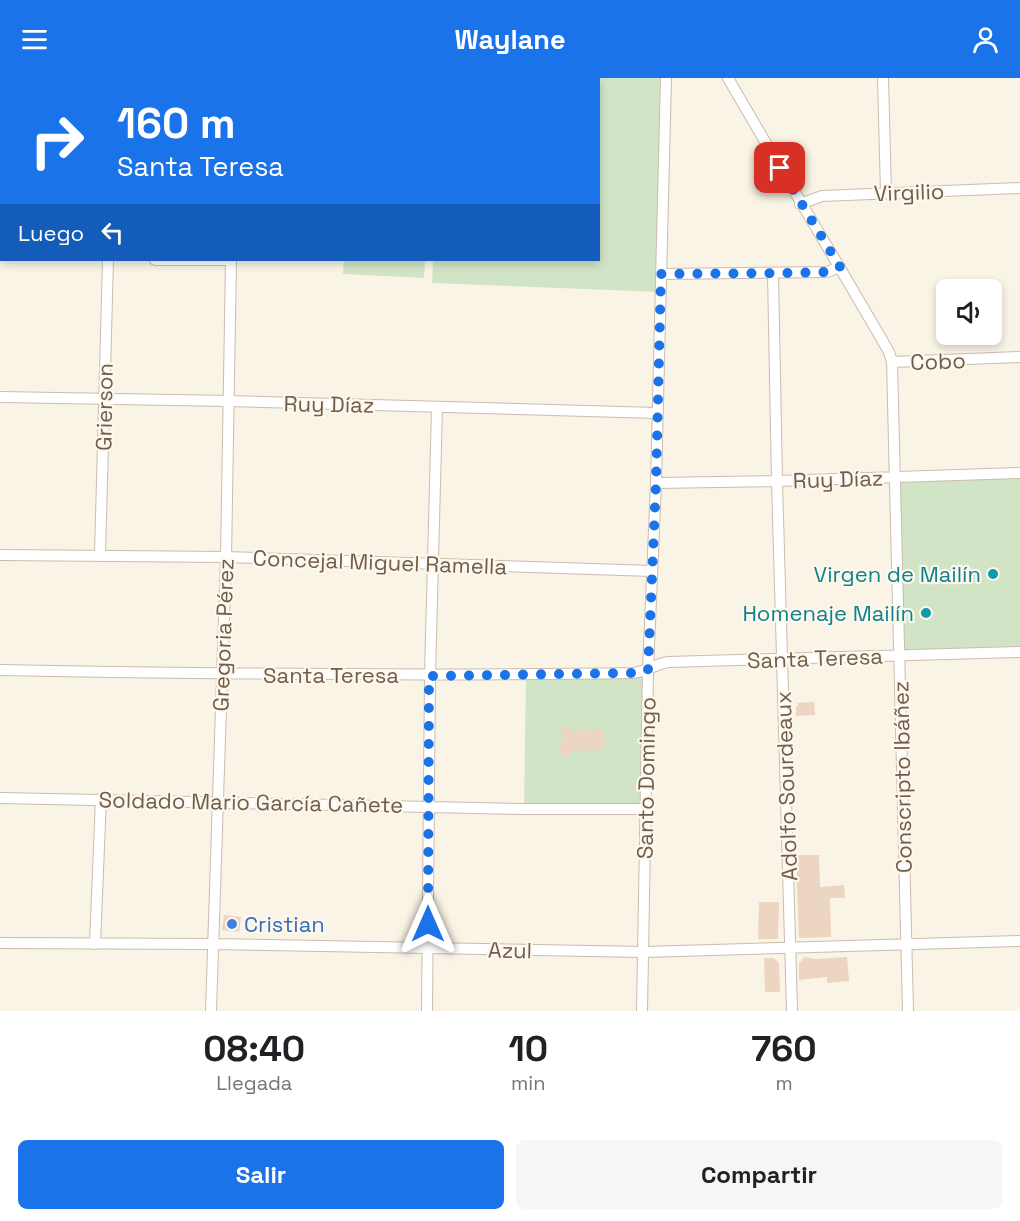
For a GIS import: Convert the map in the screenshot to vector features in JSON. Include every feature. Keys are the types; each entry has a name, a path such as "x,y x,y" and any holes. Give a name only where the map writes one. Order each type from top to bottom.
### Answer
{"street":[{"name":"Santo Domingo","path":"642,1011 648,670 656,483 666,78"},
{"path":"728,78 800,204 840,267 889,352 892,362"},
{"path":"883,78 886,193"},
{"name":"Virgilio","path":"800,204 822,196 1020,188"},
{"name":"Grierson","path":"100,554 108,261"},
{"name":"Gregoria Pérez","path":"211,1011 220,674 226,557 231,261"},
{"path":"661,274 827,272 840,267"},
{"name":"Adolfo Sourdeaux","path":"773,274 792,1011"},
{"name":"Cobo","path":"892,362 1020,357"},
{"name":"Conscripto Ibáñez","path":"892,362 908,1011"},
{"name":"Ruy Díaz","path":"0,397 657,413"},
{"path":"427,1011 429,676 437,406"},
{"name":"Ruy Díaz","path":"656,483 1020,473"},
{"name":"Concejal Miguel Ramella","path":"0,555 100,554 226,557 652,571"},
{"name":"Santa Teresa","path":"0,670 429,676 633,673 668,662 1020,652"},
{"name":"Soldado Mario García Cañete","path":"0,798 645,809"},
{"path":"95,944 101,798"},
{"name":"Azul","path":"0,943 213,944 644,952 1020,940"}],"green space":[{"path":"600,78 661,78 660,292 432,283 433,261 600,261"},
{"path":"344,261 425,261 424,278 343,274"},
{"path":"1020,473 1020,652 900,655 894,477"},
{"path":"648,670 645,809 524,809 526,675"}],"building":[{"path":"814,702 815,715 796,716 798,703"},
{"path":"562,725 570,725 570,731 604,730 605,750 569,751 571,755 562,757 559,746 563,746"},
{"path":"796,855 819,855 820,887 844,885 845,898 830,898 831,937 799,938"},
{"path":"759,902 779,902 778,939 758,939"},
{"name":"Cristian","path":"224,915 241,917 239,932 222,930"},
{"path":"805,957 815,959 847,957 849,981 827,983 827,977 799,980 799,963"},
{"path":"764,958 774,958 779,963 780,992 765,992"}],"place":[{"name":"Virgen de Mailín","path":"993,574"},
{"name":"Homenaje Mailín","path":"926,613"},
{"name":"Cristian","path":"232,924"}],"route":[{"path":"428,924 429,676 639,673 648,670 656,483 661,274 827,272 840,267 780,168"}]}
